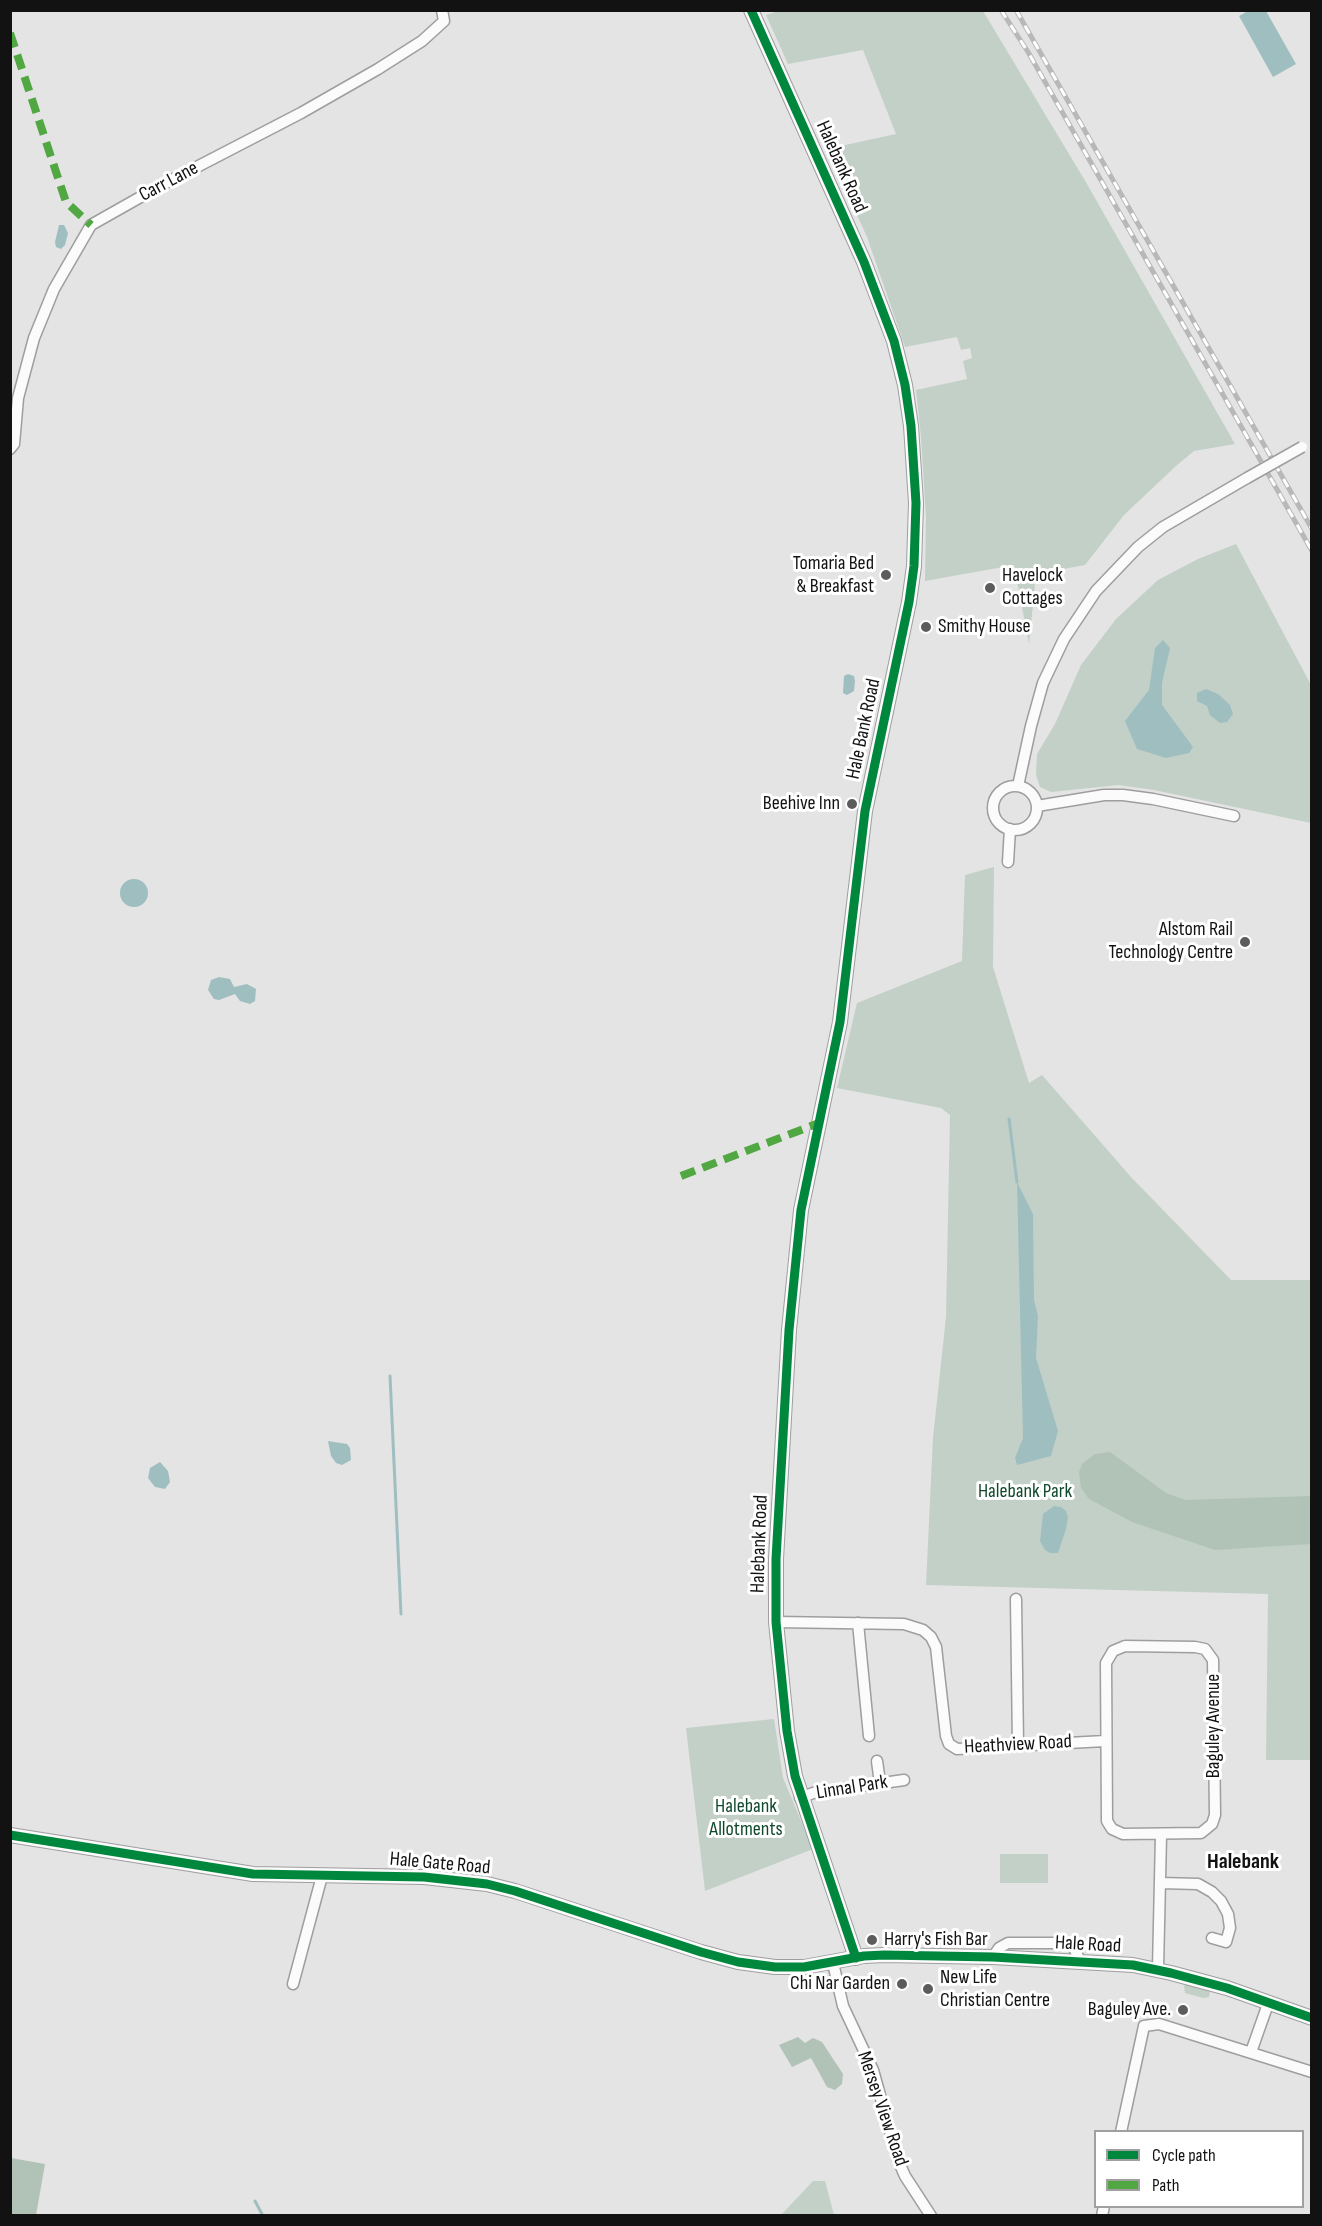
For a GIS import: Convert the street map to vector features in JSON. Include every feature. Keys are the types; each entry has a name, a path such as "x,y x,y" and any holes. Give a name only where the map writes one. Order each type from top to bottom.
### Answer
{"street":[{"name":"Carr Lane","path":"10,449 14,444 18,398 34,338 54,289 91,225 160,186 301,113 378,69 422,41 444,21 442,10"},
{"name":"Halebank Road","path":"751,10 864,262 894,341"},
{"name":"Hale Bank Road","path":"819,1123 840,1022 866,811 909,602 914,566 916,503 911,426 905,385 894,341"},
{"path":"1018,786 1043,682 1064,639 1096,591 1138,547 1163,526 1307,445"},
{"path":"1012,785 1018,786 1031,793 1037,806 1029,825 1017,830 999,823 995,817 993,804 999,792 1012,785"},
{"path":"1037,806 1104,795 1123,795 1234,816"},
{"path":"1008,862 1010,829"},
{"name":"Halebank Road","path":"819,1123 801,1210 789,1330 776,1558 776,1622 786,1731 801,1798 856,1958"},
{"path":"1013,1607 1017,1745"},
{"name":"Heathview Road","path":"776,1622 911,1625 923,1630 931,1637 938,1652 946,1736 949,1744 954,1748 1106,1741"},
{"path":"858,1623 869,1736"},
{"name":"Baguley Avenue","path":"1125,1646 1200,1647 1208,1652 1214,1665 1214,1820 1209,1828 1201,1833 1161,1834 1123,1834 1108,1825 1106,1817 1106,1664 1113,1651 1125,1646"},
{"path":"877,1761 880,1783"},
{"name":"Linnal Park","path":"801,1798 813,1793 904,1780"},
{"path":"1158,1970 1161,1834"},
{"name":"Hale Gate Road","path":"10,1835 230,1871 322,1876 424,1877 487,1884 738,1962 790,1968 856,1958"},
{"path":"293,1984 322,1876"},
{"path":"1160,1883 1198,1884 1212,1892 1221,1901 1228,1914 1230,1928 1226,1942 1212,1938"},
{"name":"Hale Road","path":"856,1958 884,1955 993,1957 1133,1965 1227,1988 1311,2018"},
{"name":"Mersey View Road","path":"833,1963 843,2006 873,2070 898,2160 905,2176 931,2216"},
{"path":"1251,2052 1268,2004"},
{"path":"1121,2130 1144,2026 1159,2024 1311,2072"}],"green space":[{"path":"782,10 983,11 1087,184 1235,444 1194,451 1124,515 1085,565 1036,574 1029,644 1014,565 925,581 926,517 916,390 967,379 963,361 972,358 970,348 961,350 957,337 905,347 867,237 827,149 896,134 863,50 788,64 766,15"},
{"path":"1236,544 1311,685 1311,823 1154,790 1118,785 1051,792 1040,787 1036,775 1037,754 1055,724 1081,665 1116,619 1158,580 1198,559"},
{"name":"Halebank Park","path":"994,867 993,967 1029,1083 1042,1075 1131,1177 1231,1280 1311,1280 1311,1760 1266,1760 1268,1594 926,1585 933,1438 946,1317 950,1115 941,1108 837,1088 857,1003 962,961 965,875"},
{"path":"1110,1452 1166,1493 1185,1500 1311,1496 1311,1544 1215,1550 1132,1522 1089,1499 1081,1488 1079,1472 1082,1464 1095,1454"},
{"name":"Halebank Allotments","path":"774,1719 783,1778 813,1849 705,1891 686,1728"},
{"path":"1000,1854 1048,1854 1048,1883 1000,1883"},
{"path":"1187,1984 1208,1989 1209,1997 1203,1998 1185,1993 1184,1986"},
{"path":"798,2037 805,2043 813,2038 822,2042 843,2074 842,2084 835,2090 827,2087 811,2058 792,2067 779,2045"},
{"path":"11,2158 45,2164 36,2215 11,2215"},
{"path":"813,2181 825,2181 834,2215 781,2215"}],"water":[{"path":"1248,11 1266,11 1296,64 1273,77 1239,16"},
{"path":"59,225 64,225 68,233 65,245 61,249 56,247 55,242"},
{"path":"1163,640 1170,648 1162,683 1162,705 1193,747 1189,753 1166,758 1137,749 1125,721 1149,690 1155,648"},
{"path":"848,674 854,676 855,681 854,691 847,695 843,693 844,676"},
{"path":"1206,689 1218,694 1230,705 1233,714 1227,722 1220,723 1210,715 1207,706 1197,701 1197,693"},
{"path":"134,879 144,883 148,893 144,903 134,907 124,903 120,893 124,883"},
{"path":"219,977 230,979 234,987 247,984 256,989 255,1001 250,1004 240,1001 235,994 219,1000 214,999 208,990 211,980"},
{"path":"1017,1182 1033,1214 1034,1300 1038,1316 1036,1358 1058,1431 1051,1456 1017,1465 1015,1458 1023,1438"},
{"path":"328,1441 347,1444 350,1448 351,1460 342,1465 336,1463 331,1456"},
{"path":"160,1462 168,1471 170,1482 165,1489 155,1487 148,1478 150,1468"},
{"path":"1054,1506 1061,1507 1066,1511 1068,1517 1058,1553 1050,1553 1045,1550 1040,1541 1043,1514"}],"waterway":[{"path":"1009,1119 1017,1182"},
{"path":"390,1376 401,1614"},
{"path":"255,2201 263,2216"}],"railway":[{"path":"1001,10 1028,52 1312,551"},
{"path":"1016,10 1312,529"}],"marked path":[{"path":"10,33 66,202 91,225"},
{"path":"681,1176 819,1123"}],"cycle path":[{"path":"751,10 864,262 894,341 905,385 911,426 916,503 914,566 909,602 865,811 840,1022 801,1210 789,1330 776,1559 776,1622 787,1731 795,1776 856,1958"},
{"path":"10,1835 253,1874 424,1877 487,1884 515,1891 701,1952 738,1962 775,1967 804,1967 864,1956 884,1955 993,1957 1133,1965 1227,1988 1312,2018"}],"place":[{"name":"Tomaria Bed & Breakfast","path":"886,575"},
{"name":"Havelock Cottages","path":"990,588"},
{"name":"Smithy House","path":"926,627"},
{"name":"Beehive Inn","path":"852,804"},
{"name":"Alstom Rail Technology Centre","path":"1245,942"},
{"name":"Harry's Fish Bar","path":"872,1940"},
{"name":"Chi Nar Garden","path":"902,1984"},
{"name":"New Life Christian Centre","path":"928,1989"},
{"name":"Baguley Ave.","path":"1183,2010"}],"district":[{"name":"Halebank","path":"1243,1862"}]}
